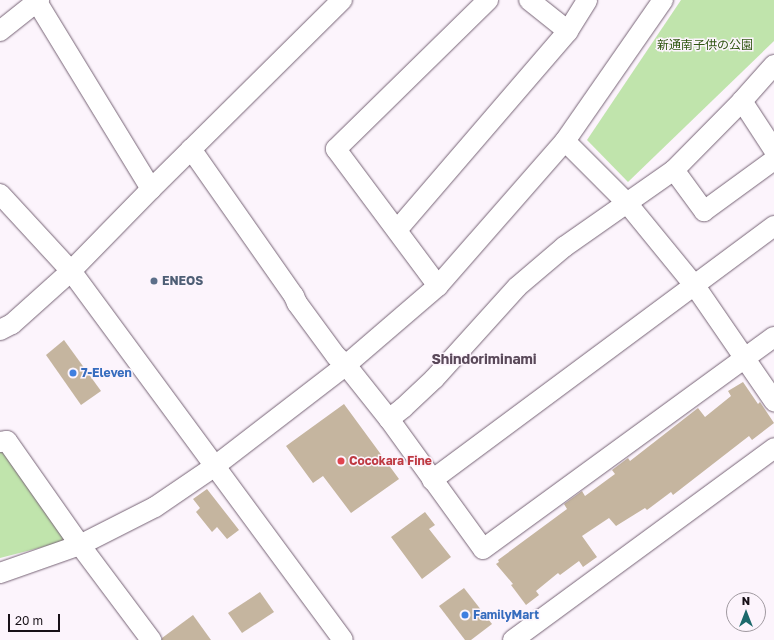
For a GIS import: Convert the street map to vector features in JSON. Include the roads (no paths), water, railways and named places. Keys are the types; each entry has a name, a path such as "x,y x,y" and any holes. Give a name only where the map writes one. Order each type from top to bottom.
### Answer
{"street":[{"path":"0,330 12,324 71,271 150,189 342,0"},
{"path":"438,286 336,149 488,0"},
{"path":"529,0 568,31"},
{"path":"397,230 568,31 587,0"},
{"path":"0,573 80,544 155,507 214,466 346,366 438,286 565,141 663,0"},
{"path":"0,31 38,1 150,189"},
{"path":"389,419 434,379 517,287 564,247 674,170 742,101 774,65"},
{"path":"742,101 774,150"},
{"path":"565,141 627,202 695,286 774,401"},
{"path":"191,149 294,296 297,303 336,356 346,366 389,419 483,549 774,337"},
{"path":"674,170 704,211 774,160"},
{"path":"0,194 71,271 343,640"},
{"path":"432,480 774,226"},
{"path":"0,442 7,441 80,544 151,640"},
{"path":"513,640 774,448"}],"place":[{"name":"ENEOS","path":"154,281"},
{"name":"7-Eleven","path":"73,373"},
{"name":"Cocokara Fine","path":"341,461"},
{"name":"FamilyMart","path":"465,615"}],"district":[{"name":"Shindoriminami","path":"484,359"}],"park label":[{"name":"新通南子供の公園","path":"705,45"}]}
